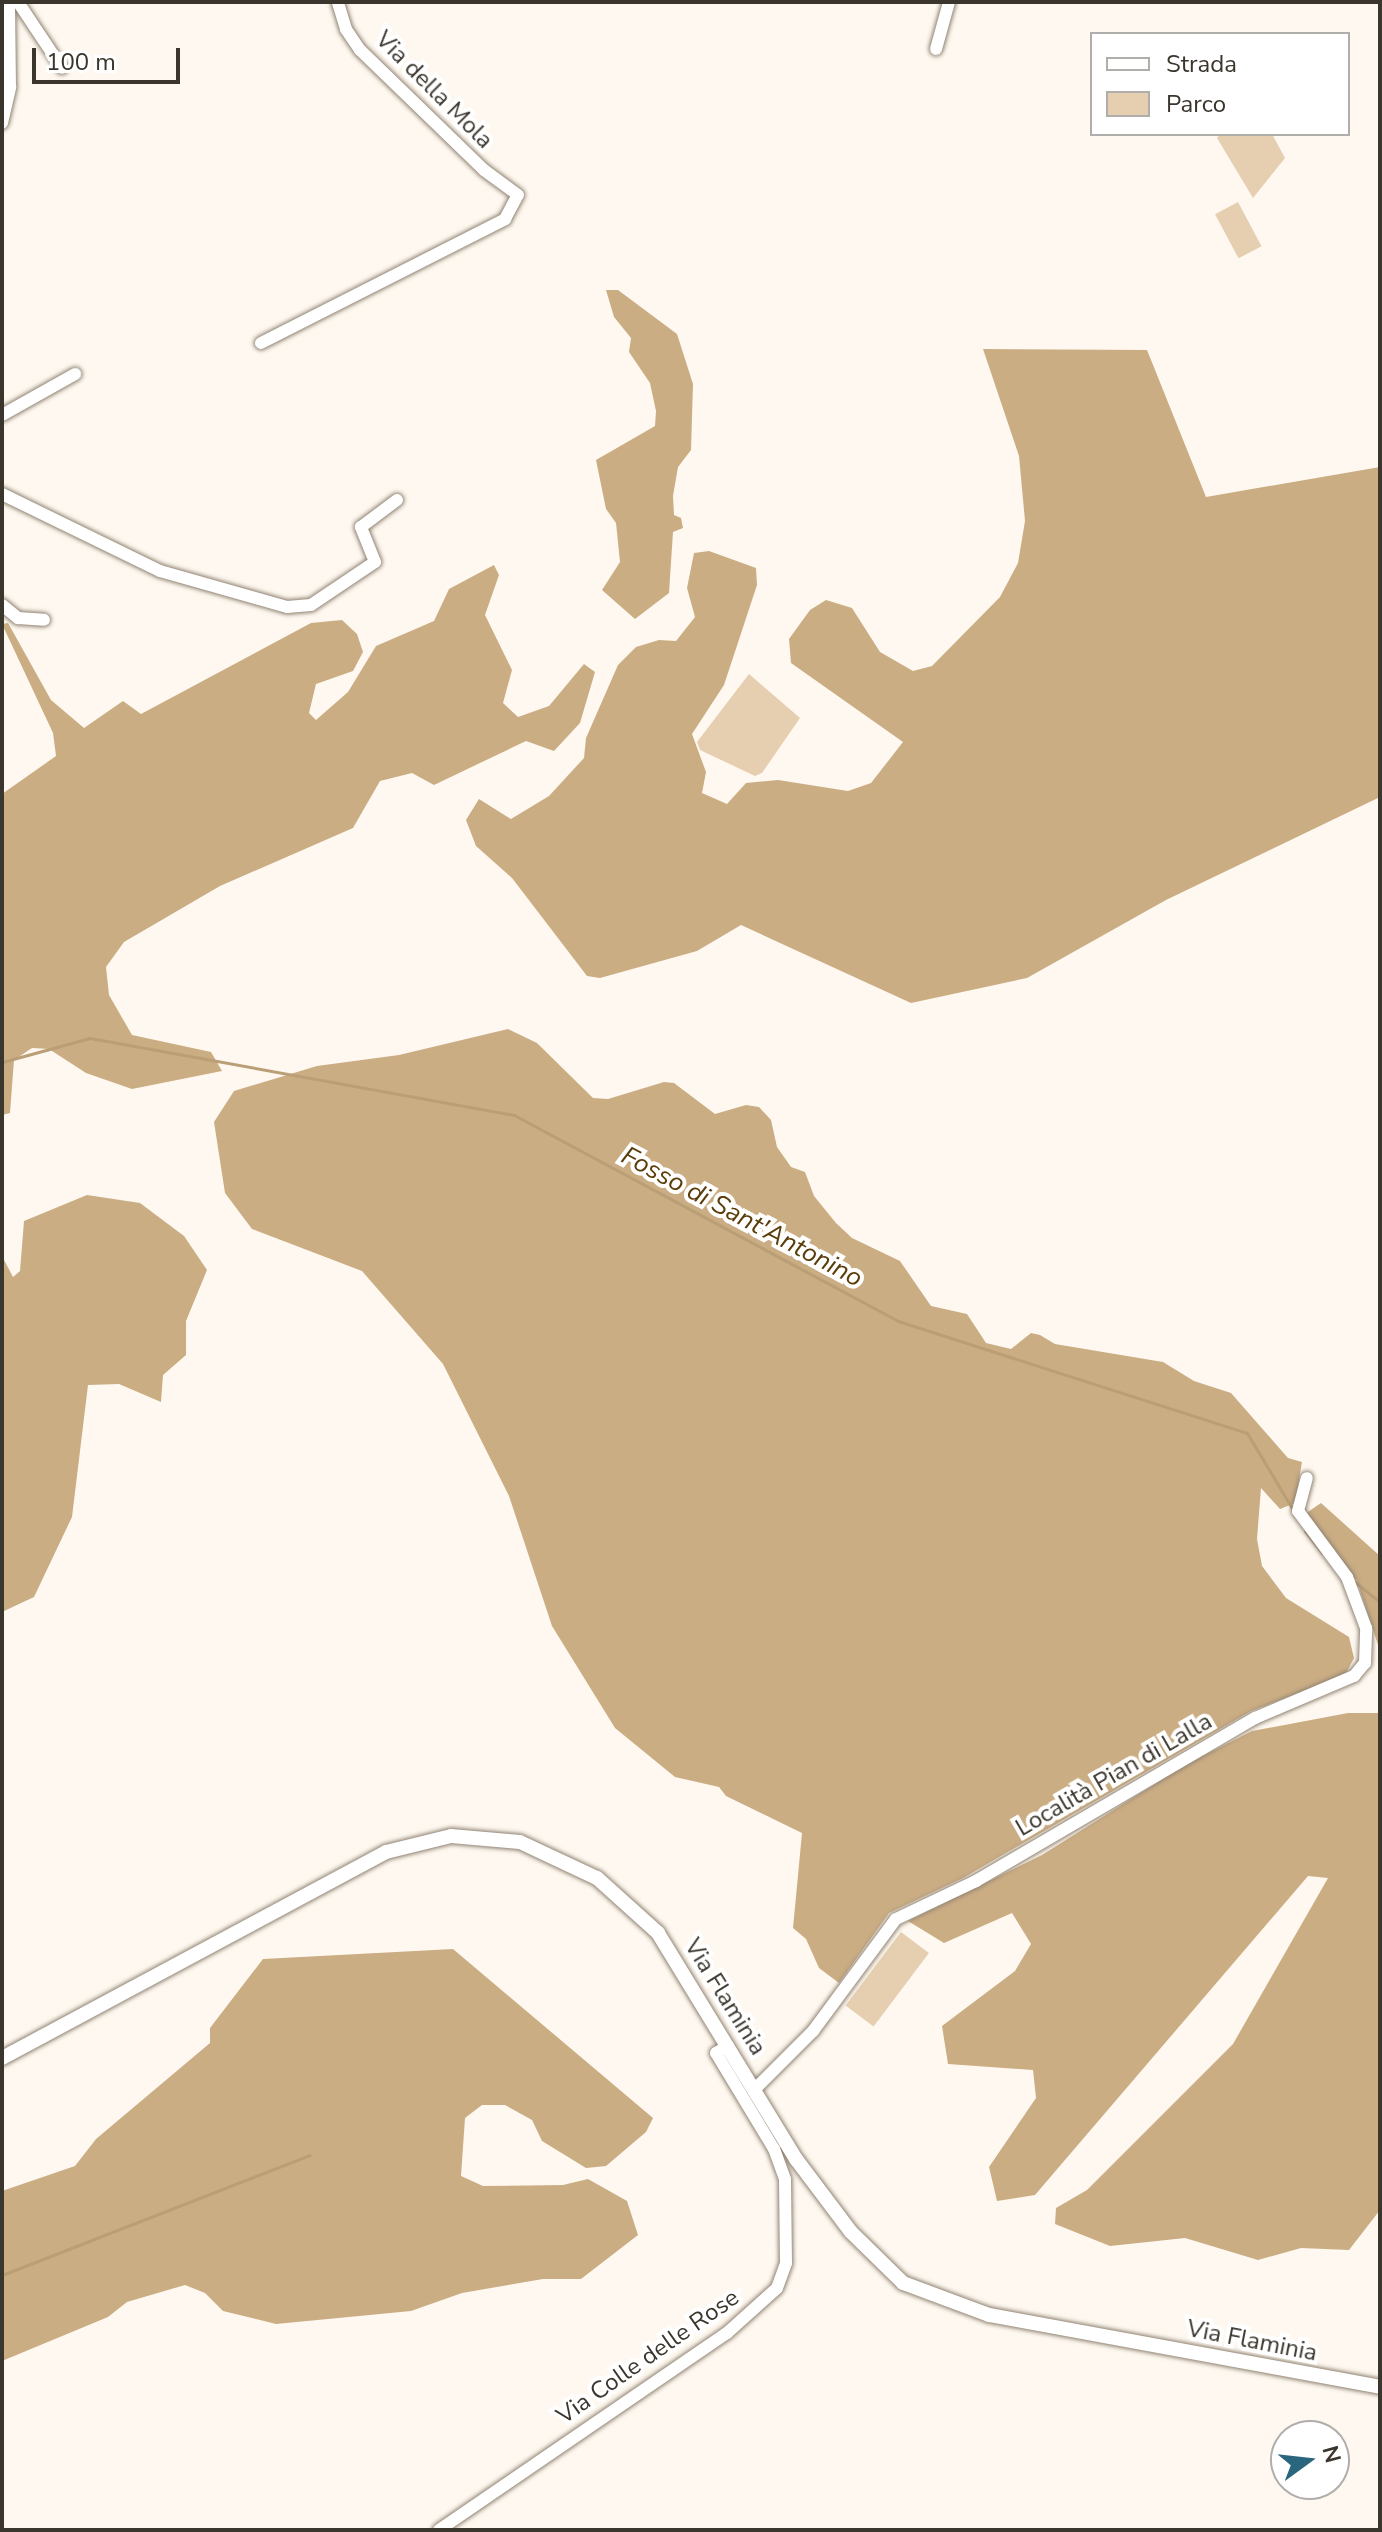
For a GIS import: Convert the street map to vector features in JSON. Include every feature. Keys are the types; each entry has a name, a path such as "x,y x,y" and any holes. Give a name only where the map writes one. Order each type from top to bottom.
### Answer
{"main road":[{"name":"Via Flaminia","path":"2,2058 365,1862 419,1841 464,1836 509,1840 541,1849 612,1888 670,1949 796,2159 851,2232 886,2271 918,2291 989,2315 1380,2387"}],"street":[{"path":"2,123 10,87 9,2"},
{"path":"18,2 62,68"},
{"name":"Via della Mola","path":"261,343 505,219 518,195 484,170 360,50 346,29 338,2"},
{"path":"936,49 949,2"},
{"path":"2,415 75,374"},
{"path":"2,494 160,571 287,607 311,605 375,562 361,527 397,500"},
{"path":"2,605 18,618 44,620"},
{"name":"Località Pian di Lalla","path":"756,2088 806,2040 896,1919 976,1881 1255,1718 1354,1676 1365,1663 1366,1628 1347,1577 1316,1542 1298,1511 1307,1478"},
{"name":"Via Colle delle Rose","path":"439,2530 727,2333 777,2288 787,2257 785,2179 774,2149 716,2053 728,2046"}],"green space":[{"path":"1273,136 1285,158 1253,198 1217,138"},
{"path":"1238,202 1261,246 1239,258 1215,214"},
{"path":"749,674 800,718 762,773 755,776 700,750 697,742"},
{"path":"901,1932 929,1953 874,2027 846,2005"}],"shaded area":[{"path":"606,290 618,290 677,334 693,384 691,450 678,467 673,496 674,515 681,518 683,528 673,532 669,593 635,619 602,590 620,562 616,523 606,509 596,460 655,426 656,411 650,383 629,352 631,338 614,317"},
{"path":"983,349 1147,350 1206,497 1380,467 1380,797 1166,900 1027,978 911,1003 741,925 697,951 600,978 587,976 512,878 476,846 466,820 479,799 511,819 549,796 584,758 586,738 618,665 636,647 659,640 676,641 695,617 687,588 694,553 709,551 756,568 757,585 724,685 692,734 706,772 702,793 727,804 746,783 778,780 848,791 871,783 903,742 791,663 789,639 810,610 826,600 852,608 880,652 913,671 932,666 1000,597 1018,563 1025,521 1019,456"},
{"path":"494,565 499,575 485,615 512,670 503,703 518,717 549,706 584,664 595,672 580,723 554,751 526,741 434,785 412,773 380,781 353,828 220,886 124,942 106,967 109,995 132,1035 211,1052 222,1071 132,1089 86,1073 49,1049 32,1048 14,1060 10,1113 2,1115 2,794 56,756 53,733 2,624 8,623 51,700 84,728 123,701 141,714 311,623 342,620 357,634 363,652 353,671 316,684 309,713 316,720 348,692 376,646 434,621 449,589"},
{"path":"508,1029 537,1043 593,1098 608,1099 664,1082 674,1083 715,1114 746,1105 759,1107 771,1120 777,1147 791,1167 805,1172 814,1196 836,1223 852,1238 900,1261 931,1306 967,1314 986,1343 1011,1349 1031,1333 1055,1344 1163,1362 1194,1381 1231,1393 1288,1458 1302,1462 1295,1503 1280,1509 1261,1488 1257,1539 1262,1566 1286,1598 1349,1637 1354,1658 1345,1675 1251,1711 963,1878 889,1913 839,1983 819,1968 806,1939 793,1928 802,1833 726,1796 719,1787 675,1777 615,1728 552,1626 509,1496 443,1364 362,1271 252,1229 225,1193 214,1122 234,1091 317,1066 399,1055"},
{"path":"87,1195 140,1203 184,1236 207,1270 186,1321 186,1355 163,1375 161,1402 119,1384 88,1385 72,1517 34,1597 2,1612 2,1256 13,1277 20,1271 24,1221"},
{"path":"1321,1503 1380,1556 1380,1651 1357,1581 1310,1533 1305,1514"},
{"path":"1348,1713 1380,1713 1380,2210 1349,2250 1301,2248 1258,2260 1185,2238 1110,2246 1055,2224 1056,2208 1087,2190 1233,2044 1328,1878 1308,1876 1035,2195 997,2201 989,2167 1036,2098 1033,2070 948,2064 942,2026 1015,1971 1031,1944 1012,1913 944,1943 908,1921 1042,1855 1187,1764 1252,1731"},
{"path":"453,1949 653,2118 646,2132 606,2166 586,2168 542,2141 532,2120 505,2105 482,2105 465,2118 461,2176 483,2186 563,2185 588,2179 627,2201 638,2235 581,2279 543,2279 462,2293 411,2311 276,2324 223,2311 205,2293 185,2285 127,2302 108,2317 2,2361 2,2191 75,2166 96,2139 210,2043 210,2028 263,1959"}],"waterway":[{"name":"Fosso di Sant'Antonino","path":"2,1062 90,1038 514,1115 898,1321 1247,1433 1293,1510"},
{"name":"Fosso di Sant'Antonino","path":"1305,1531 1322,1553"},
{"name":"Fosso di Sant'Antonino","path":"1355,1582 1380,1602"},
{"path":"2,2275 309,2155"}]}
